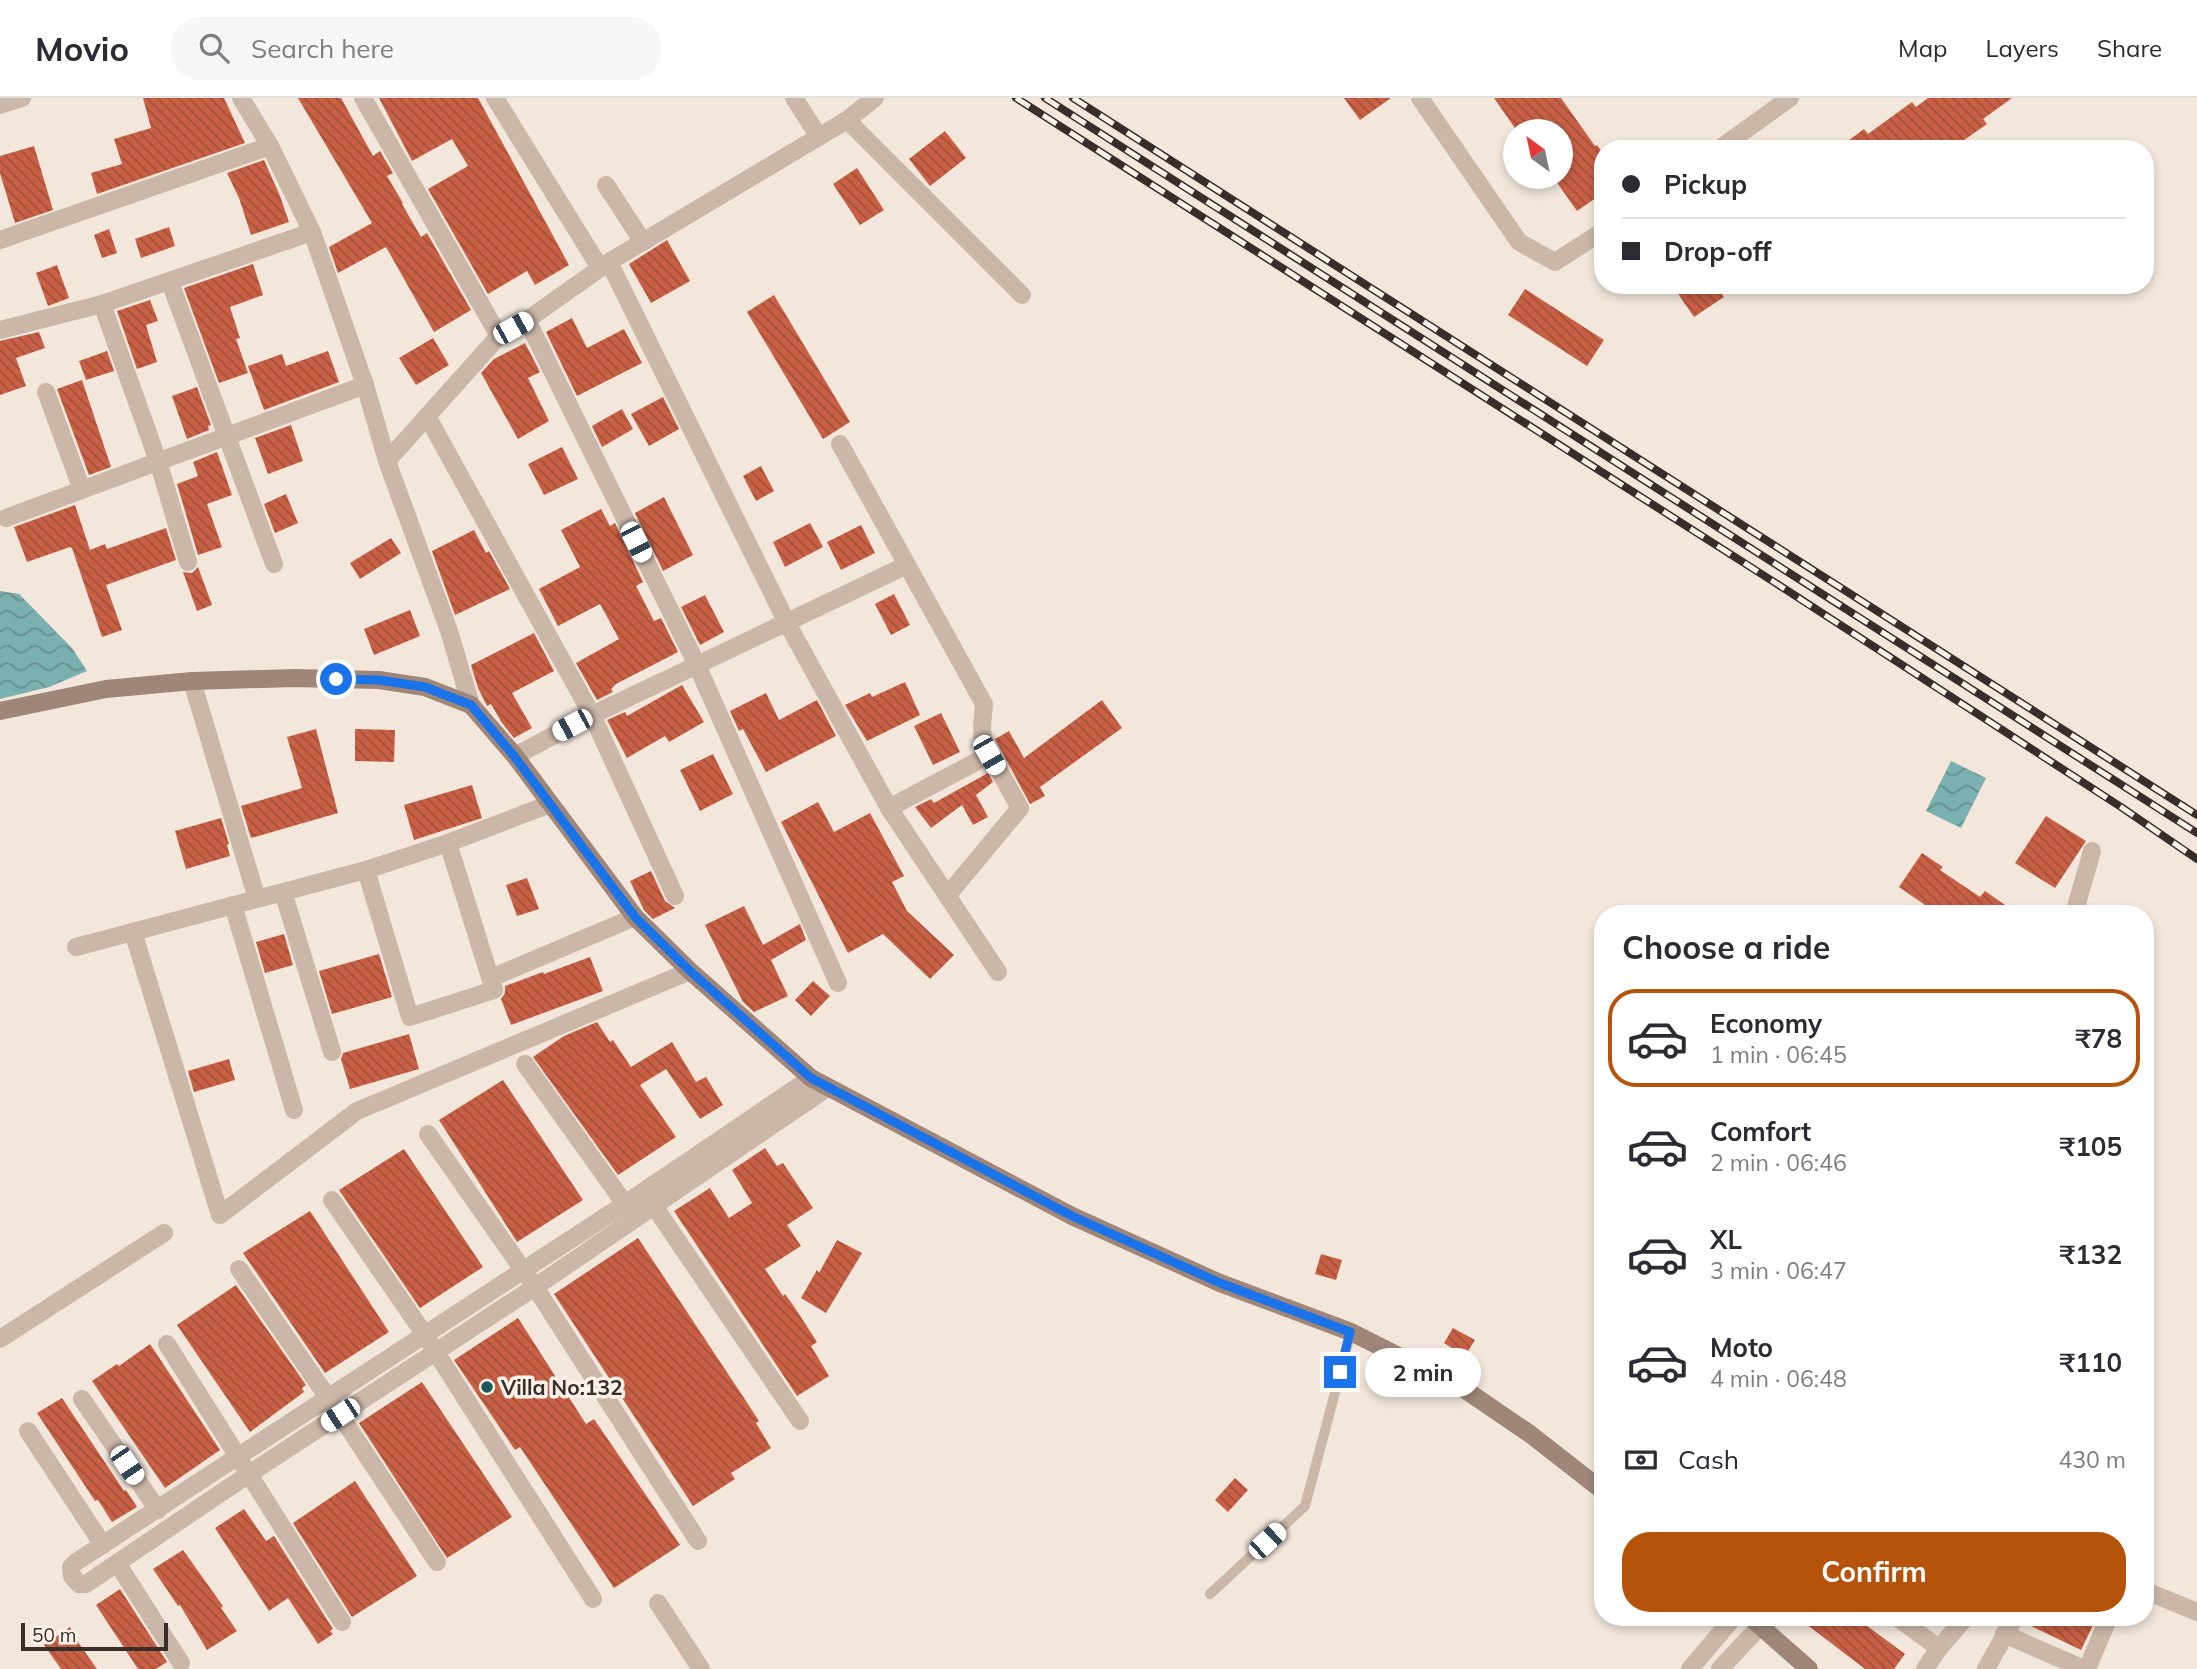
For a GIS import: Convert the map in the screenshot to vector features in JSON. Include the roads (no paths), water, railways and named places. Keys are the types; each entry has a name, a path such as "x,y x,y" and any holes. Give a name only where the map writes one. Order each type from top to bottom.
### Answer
{"main road":[{"path":"0,711 106,689 192,681 294,677 379,680 425,687 471,705 514,756 635,917 690,971 811,1078 1072,1216 1220,1283 1350,1332 1464,1389 1530,1434 1594,1484"},
{"path":"1761,1626 1809,1669"}],"street":[{"path":"0,105 22,98"},
{"path":"241,98 270,146 312,232 365,385 387,461 449,631 471,705"},
{"path":"363,98 499,336"},
{"path":"495,98 605,265 787,623 889,808 998,972"},
{"path":"794,98 819,137"},
{"path":"387,461 499,336 527,320 605,265 847,120 875,98"},
{"path":"1420,98 1519,242 1555,262 1594,236"},
{"path":"1732,140 1790,98"},
{"path":"847,120 1022,295"},
{"path":"0,240 270,146"},
{"path":"607,185 643,242"},
{"path":"0,330 102,304 312,232"},
{"path":"170,282 274,564"},
{"path":"102,304 158,461 188,562"},
{"path":"527,320 697,665 838,983"},
{"path":"6,518 365,385"},
{"path":"46,392 82,490"},
{"path":"426,416 592,715 675,897"},
{"path":"840,444 984,704 983,743 1020,808 947,896"},
{"path":"514,756 592,715 907,565"},
{"path":"192,681 257,899"},
{"path":"889,808 989,755"},
{"path":"76,947 366,870 550,804"},
{"path":"366,870 410,1017 494,990 448,842"},
{"path":"2077,905 2092,851"},
{"path":"283,892 332,1052"},
{"path":"233,905 294,1110"},
{"path":"491,978 635,917"},
{"path":"134,932 220,1214 357,1111 690,971"},
{"path":"525,1064 625,1204"},
{"path":"811,1078 625,1204 76,1562 71,1567 72,1576 79,1584 86,1584 535,1287 827,1088"},
{"path":"428,1134 535,1287 698,1541"},
{"path":"332,1200 425,1335 593,1600"},
{"path":"654,1206 800,1422"},
{"path":"0,1339 164,1233"},
{"path":"239,1269 437,1562"},
{"path":"167,1344 342,1622"},
{"path":"82,1399 158,1510"},
{"path":"28,1431 103,1545"},
{"path":"117,1563 181,1664"},
{"path":"2154,1594 2197,1612"},
{"path":"658,1602 701,1669"},
{"path":"1690,1669 1726,1626"},
{"path":"1720,1669 1751,1626"},
{"path":"1909,1626 1939,1647"},
{"path":"1926,1669 1939,1647 1958,1626"},
{"path":"1986,1669 2009,1626"},
{"path":"2004,1633 2086,1669 2105,1626"}],"lane":[{"path":"1210,1594 1305,1506 1350,1332"}],"water":[{"path":"0,591 19,594 72,648 87,671 49,687 0,699"},
{"path":"1951,761 1986,778 1961,828 1926,811"}],"railway":[{"path":"1016,98 1774,582 2197,859"},
{"path":"1045,98 2197,833"},
{"path":"1073,98 2197,815"}],"place":[{"name":"Villa No:132","path":"487,1387"}]}
